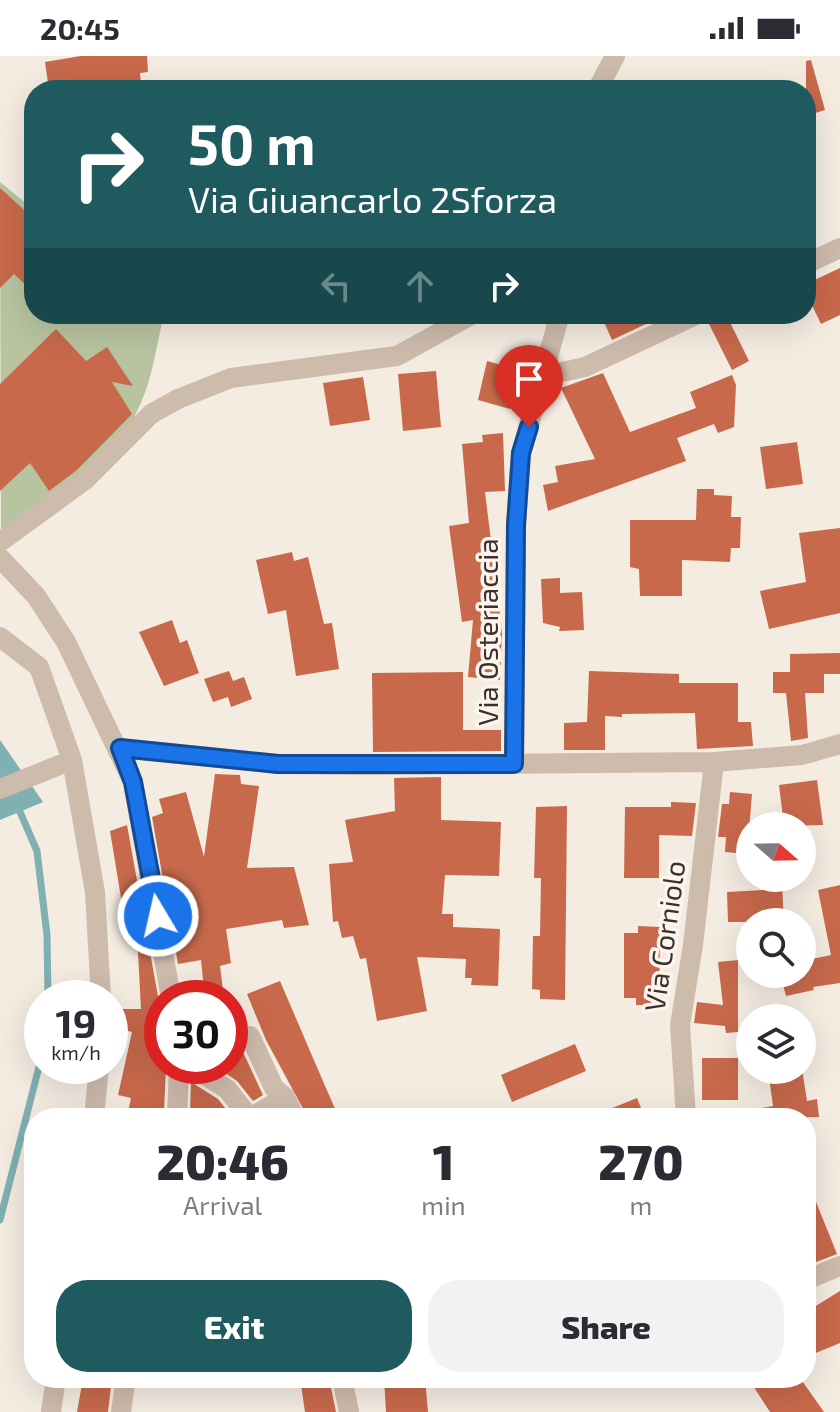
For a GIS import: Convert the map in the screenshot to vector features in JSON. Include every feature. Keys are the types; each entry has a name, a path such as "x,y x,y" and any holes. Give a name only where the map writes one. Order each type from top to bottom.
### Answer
{"street":[{"path":"602,80 615,56"},
{"path":"816,259 840,248"},
{"path":"0,542 85,480 151,414 178,399 231,378 397,356 455,324"},
{"name":"Via Osteriaccia","path":"514,764 516,525 521,453 557,324"},
{"path":"544,376 585,367 677,324"},
{"path":"0,558 36,596 66,642 94,704 120,748 136,795 168,980"},
{"path":"0,637 39,667 72,760 95,892 100,980"},
{"path":"120,748 278,764 514,764 714,762 802,755 840,744"},
{"path":"0,789 72,760"},
{"name":"Via Corniolo","path":"685,1108 680,1025 693,945 714,762"},
{"path":"248,1036 274,1088 285,1097 290,1108"},
{"path":"95,1108 97,1084"},
{"path":"177,1108 178,1084"},
{"path":"219,1084 242,1108"},
{"path":"267,1108 285,1097"},
{"path":"816,1276 840,1266"},
{"path":"51,1412 55,1388"},
{"path":"121,1412 125,1388"},
{"path":"344,1388 349,1412"}],"green space":[{"path":"0,182 24,202 24,324 162,324 146,391 123,434 76,480 1,530"}],"water":[{"path":"0,740 43,802 0,820"}],"building":[{"path":"81,56 147,56 148,72 140,73 141,80 48,80 45,62"},
{"path":"811,60 825,110 816,113 816,80 806,80 806,61"},
{"path":"0,188 24,210 24,284 14,274 0,288"},
{"path":"840,268 840,315 821,324 816,314 816,279"},
{"path":"605,324 646,324 612,340"},
{"path":"709,324 731,324 749,361 732,370"},
{"path":"56,329 86,361 107,347 133,386 112,382 132,414 77,470 49,491 30,463 0,491 0,384"},
{"path":"487,361 520,370 510,409 478,400"},
{"path":"436,371 441,427 403,431 398,374"},
{"path":"603,373 630,432 696,408 690,392 732,375 736,385 734,427 718,433 714,424 677,438 686,461 548,511 543,485 558,482 555,466 595,459 561,388"},
{"path":"363,377 370,420 330,426 323,383"},
{"path":"503,433 505,491 485,492 502,631 500,680 468,677 473,620 462,622 449,526 469,523 462,444 483,442 482,435"},
{"path":"797,442 803,484 766,489 760,447"},
{"path":"697,489 714,489 714,495 732,496 731,517 741,517 740,548 731,548 730,562 682,560 682,596 640,596 639,569 630,567 630,520 696,520"},
{"path":"840,528 840,613 769,629 760,591 806,582 799,533"},
{"path":"292,552 294,561 308,557 324,624 332,623 339,669 296,676 286,610 268,614 256,560"},
{"path":"560,578 560,593 582,592 584,630 559,631 560,627 543,623 541,579"},
{"path":"172,620 180,643 187,640 199,673 164,686 139,632"},
{"path":"840,653 840,674 824,674 824,693 805,693 808,738 791,741 786,693 773,693 773,672 790,672 790,654"},
{"path":"229,671 233,681 244,677 252,699 231,707 228,697 213,702 204,679"},
{"path":"589,671 679,674 679,683 738,683 738,722 751,722 753,746 697,749 695,713 622,714 622,717 605,716 605,750 564,750 564,723 587,722"},
{"path":"463,672 463,730 501,730 501,751 373,752 372,673"},
{"path":"215,774 240,775 241,784 259,786 247,868 294,867 309,925 284,928 282,920 226,929 231,963 220,966 222,980 203,980 201,960 178,964 152,817 163,813 159,799 186,792 204,857"},
{"path":"441,777 441,820 501,822 499,876 445,875 442,914 453,914 453,927 500,929 498,986 471,985 472,978 465,978 466,959 417,957 427,1011 377,1021 366,958 360,959 353,936 342,938 338,921 333,922 329,864 353,862 345,820 395,811 394,778"},
{"path":"817,780 823,825 816,825 816,812 782,812 779,785"},
{"path":"730,792 752,794 750,812 736,812 736,853 725,852 726,837 718,837 722,804 729,804"},
{"path":"671,802 696,803 692,836 659,835 659,878 624,878 625,807 671,807"},
{"path":"567,806 565,1000 540,999 540,990 532,989 533,936 540,936 541,878 534,878 536,807"},
{"path":"127,825 155,980 144,980 144,1084 165,1084 164,1108 129,1108 131,1098 118,1095 120,1084 128,1084 128,1050 132,1032 128,1031 128,1009 141,1009 137,934 127,934 110,831"},
{"path":"840,885 840,983 816,987 816,958 831,955 818,890"},
{"path":"727,892 782,892 783,908 736,908 736,922 728,922"},
{"path":"638,926 660,927 659,1005 636,1005 636,998 624,998 624,933 638,933"},
{"path":"736,960 736,1032 726,1033 725,1026 694,1023 697,1002 723,1005 718,962"},
{"path":"280,981 335,1108 303,1108 266,1040 248,994"},
{"path":"784,988 814,990 786,996"},
{"path":"575,1044 586,1071 512,1102 501,1075"},
{"path":"702,1058 736,1058 738,1100 702,1100"},
{"path":"248,1063 263,1095 253,1101 239,1084 248,1084"},
{"path":"191,1084 218,1099 225,1108 190,1108"},
{"path":"770,1084 804,1084 807,1101 817,1099 819,1117 816,1117 816,1108 762,1108 773,1106"},
{"path":"637,1098 641,1108 612,1108"},
{"path":"816,1202 837,1254 816,1262"},
{"path":"840,1291 840,1343 816,1353 816,1306"},
{"path":"81,1388 111,1388 108,1412 77,1412"},
{"path":"301,1388 331,1388 336,1412 305,1412"},
{"path":"385,1388 426,1388 428,1412 386,1412"},
{"path":"754,1388 807,1388 824,1412 770,1412"}],"waterway":[{"path":"17,805 37,851 47,935 48,980"},
{"path":"29,1108 35,1084"},
{"path":"0,1220 24,1126"}],"route":[{"path":"158,916 133,782 120,748 278,764 514,764 516,525 521,453 529,427"}]}
